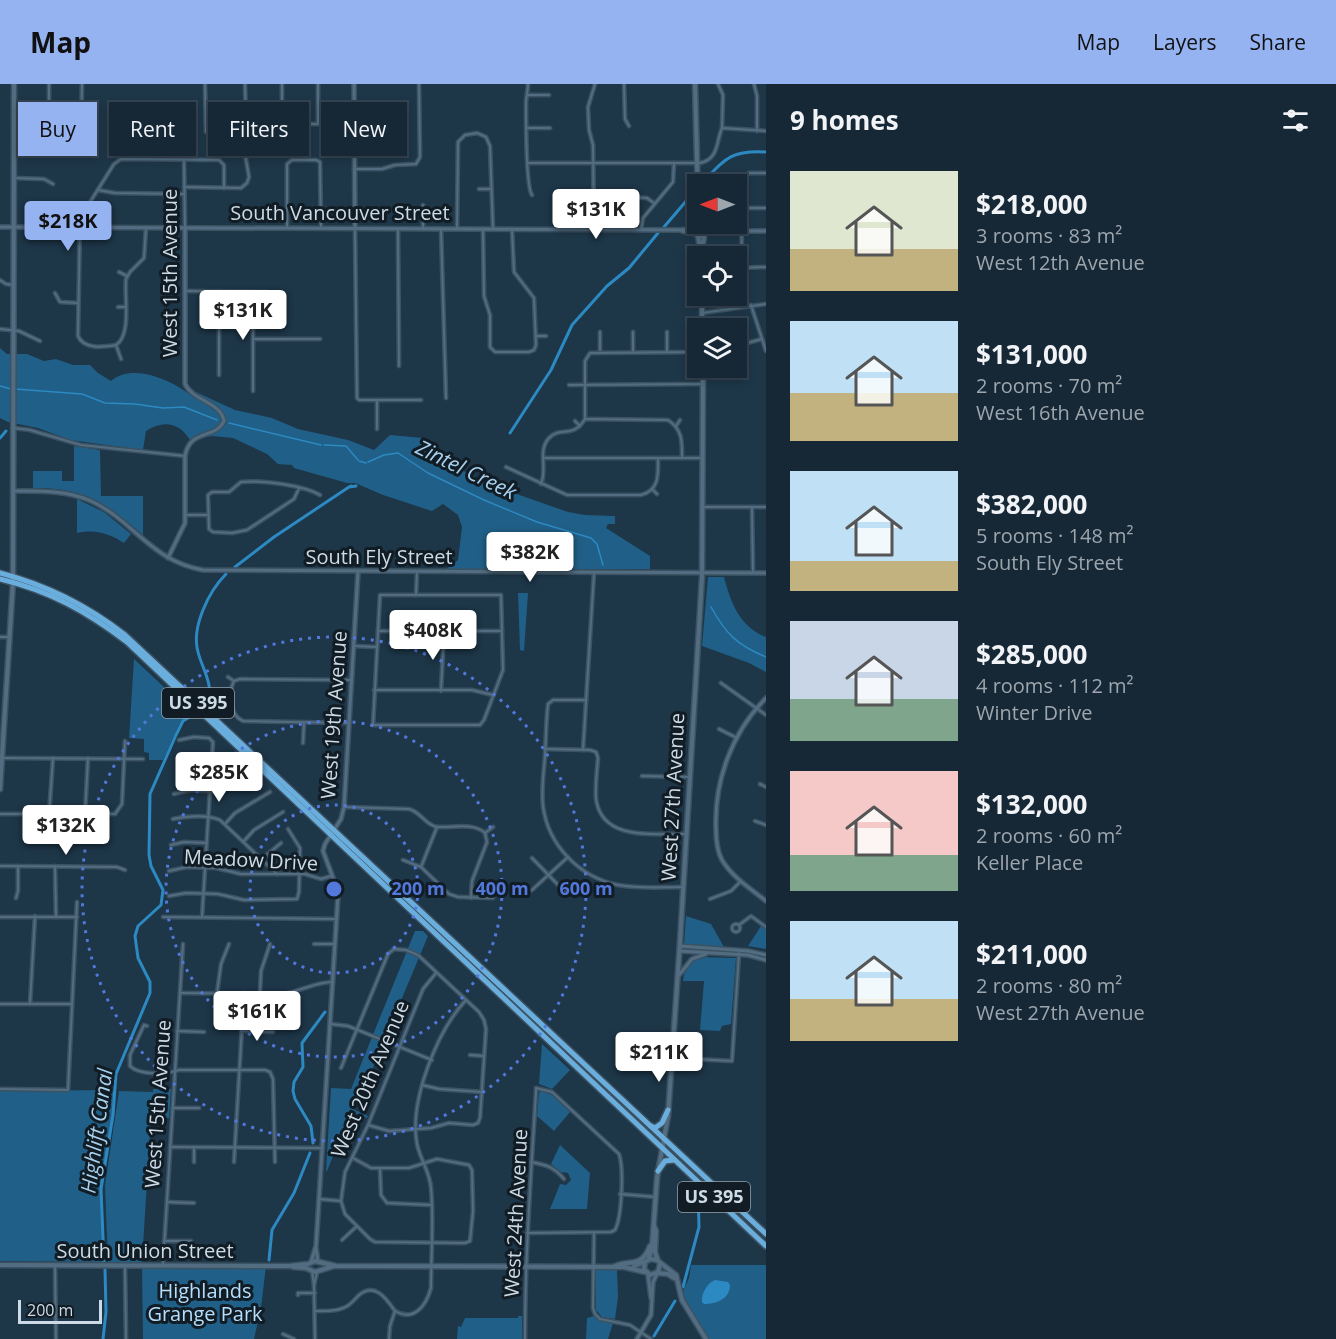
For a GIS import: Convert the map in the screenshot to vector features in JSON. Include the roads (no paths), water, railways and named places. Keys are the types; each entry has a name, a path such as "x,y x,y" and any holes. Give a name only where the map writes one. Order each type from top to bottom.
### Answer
{"highway":[{"name":"US 395","path":"0,573 13,580 69,598 119,630 766,1246"},
{"name":"US 395","path":"0,579 13,580"},
{"name":"US 395","path":"333,833 766,1234"},
{"path":"635,1112 656,1128 662,1123 668,1110"},
{"path":"658,1171 665,1161 674,1160"}],"main road":[{"path":"0,789 3,710 11,637 13,580 14,84"},
{"path":"694,84 697,174"},
{"path":"699,246 697,235 704,234 702,246"},
{"path":"702,306 702,318"},
{"name":"West 27th Avenue","path":"647,1260 652,1248 658,1171 668,1110 680,949 702,573 703,378"},
{"path":"612,1267 635,1263 643,1258 649,1250 653,1228"},
{"name":"West 27th Avenue","path":"653,1228 656,1232 655,1252 659,1262"},
{"path":"679,1286 672,1276 665,1273 652,1275 646,1272 644,1267 647,1260 653,1258 676,1275 685,1305 706,1339"},
{"name":"South Union Street","path":"624,1268 647,1260"},
{"path":"311,1262 314,1271"},
{"name":"South Union Street","path":"0,1266 289,1266 311,1262 336,1266 612,1267 646,1272"},
{"path":"657,1274 660,1268 659,1262"},
{"path":"314,1271 319,1263"},
{"name":"South Union Street","path":"289,1266 314,1271 336,1266"}],"street":[{"path":"49,84 49,102"},
{"path":"82,84 82,102"},
{"path":"205,84 206,132"},
{"path":"246,84 246,102"},
{"path":"282,84 282,102"},
{"path":"309,124 318,124 318,84"},
{"path":"354,84 354,102"},
{"path":"354,169 382,169 395,165 416,164 420,157 419,84"},
{"path":"528,84 529,191 532,195"},
{"path":"594,230 593,163 588,107 595,84"},
{"path":"624,84 625,119 629,126"},
{"path":"528,163 706,162 714,154 722,128 723,99 718,84"},
{"path":"754,84 757,96 758,131"},
{"path":"527,95 549,95"},
{"path":"527,128 550,128"},
{"path":"722,128 766,131"},
{"path":"457,229 458,146 461,137 469,134 486,137 490,146 493,229"},
{"path":"184,187 241,188 247,183 249,170 246,156"},
{"path":"354,156 358,400 421,400"},
{"path":"146,228 144,258 127,276 125,336 117,345 89,346 78,338 79,227 82,213 117,160 217,159 224,165 224,188"},
{"name":"West 15th Avenue","path":"184,160 186,387 194,395 222,413 224,421 218,429 192,440 188,444 185,456"},
{"path":"287,228 288,161 292,160 319,161 321,228"},
{"path":"641,230 643,218 673,182 674,163"},
{"path":"747,175 766,173"},
{"path":"14,178 44,180 53,184"},
{"path":"479,189 491,189"},
{"path":"98,190 112,193 184,194"},
{"path":"629,197 645,197 655,204"},
{"path":"423,205 423,229"},
{"path":"747,208 766,208"},
{"name":"South Vancouver Street","path":"0,227 687,229"},
{"path":"398,229 399,366"},
{"path":"441,229 446,398"},
{"path":"483,229 484,296 489,312 491,349 497,352 529,352 534,350 536,336 534,298 514,272 512,229"},
{"name":"South Vancouver Street","path":"680,230 697,235"},
{"name":"South Vancouver Street","path":"747,231 766,231"},
{"path":"747,267 766,267"},
{"path":"119,272 127,276"},
{"path":"0,280 14,285"},
{"path":"185,291 268,292"},
{"path":"219,291 219,375"},
{"path":"253,292 253,391"},
{"path":"55,293 60,302 78,303"},
{"path":"702,313 726,311 751,304 766,304"},
{"path":"751,304 766,351"},
{"path":"118,308 126,308"},
{"path":"0,329 22,332 40,341"},
{"path":"600,332 600,351"},
{"path":"633,332 633,351"},
{"path":"667,332 667,352"},
{"path":"536,336 546,336"},
{"path":"253,339 320,339"},
{"path":"747,343 762,339"},
{"path":"117,345 121,359"},
{"path":"541,484 544,476 544,446 551,436 572,432 585,419 585,361 590,353 600,351 687,352"},
{"path":"569,384 703,384"},
{"path":"377,400 377,429"},
{"path":"585,419 664,419 676,426 681,433 682,458"},
{"path":"676,426 680,420"},
{"path":"574,421 580,426"},
{"path":"14,428 30,430 81,446 185,456 186,515 183,529 168,558"},
{"path":"543,458 703,458"},
{"path":"506,467 573,496 641,495 652,489 658,478 658,458"},
{"path":"299,488 294,499 247,530 235,533 210,531 209,493 230,492 237,484 244,482 299,488 320,495"},
{"path":"652,489 657,494"},
{"name":"South Ely Street","path":"14,491 56,492 91,501 113,514 154,550 189,567 211,570 766,573"},
{"path":"703,507 766,507"},
{"path":"752,507 753,573"},
{"path":"186,515 208,515"},
{"name":"West 19th Avenue","path":"319,1263 316,1246 337,919 337,889 323,851 341,819 344,807 358,572"},
{"path":"416,595 417,572"},
{"path":"583,750 594,573"},
{"path":"380,595 416,595 501,595 503,670 484,720 476,726 376,726 372,723 380,595"},
{"path":"378,631 502,631"},
{"path":"441,690 444,632"},
{"path":"0,637 11,637"},
{"path":"354,646 377,647"},
{"path":"0,673 8,673"},
{"path":"228,677 234,681"},
{"path":"234,681 240,679 351,680"},
{"path":"234,681 232,686 233,712 243,721 348,723"},
{"path":"720,683 766,715"},
{"path":"374,690 476,690 494,695"},
{"path":"766,698 756,708 737,738 722,771 716,817 720,857 741,881 766,901"},
{"path":"586,700 550,701 548,706 543,789 545,814 553,838 568,857 586,872 614,884 631,887 682,887"},
{"path":"303,743 304,723"},
{"path":"719,729 737,738"},
{"path":"179,740 194,737 211,739 213,742 202,917"},
{"path":"0,814 112,815 118,812 122,804 125,741"},
{"path":"545,749 596,752 598,758 596,799 604,818 614,827 624,831 686,834"},
{"path":"235,756 234,762 244,776"},
{"path":"2,758 143,759"},
{"path":"49,815 53,758"},
{"path":"84,832 88,758"},
{"path":"178,768 194,765 211,766"},
{"path":"174,794 192,790 217,792 250,771"},
{"path":"642,776 689,777"},
{"path":"760,784 766,787"},
{"path":"225,824 235,813 270,792"},
{"path":"344,807 409,808 418,812 426,822 437,826 475,827 485,832"},
{"path":"243,841 254,830 283,812"},
{"path":"173,819 191,816 217,818 277,874"},
{"path":"755,821 766,825"},
{"path":"421,867 437,826"},
{"path":"485,832 493,827"},
{"path":"169,896 186,893 218,894 248,900 295,900 299,895 300,848 288,829"},
{"path":"471,898 472,881 487,842 485,832"},
{"path":"171,845 184,842 207,843"},
{"path":"262,859 281,843"},
{"path":"532,890 568,857"},
{"path":"714,860 720,857"},
{"path":"532,858 565,892"},
{"path":"403,860 421,867 449,894 458,897 493,898"},
{"path":"0,866 117,867 125,870"},
{"path":"16,898 18,866"},
{"path":"56,866 56,917"},
{"name":"Meadow Drive","path":"169,871 188,867 216,868 241,874 300,873 321,879 332,875"},
{"path":"710,899 731,891 741,881"},
{"path":"0,1089 68,1090 77,902"},
{"path":"30,1004 35,916"},
{"path":"740,925 750,916 766,927"},
{"path":"0,917 77,917"},
{"path":"163,917 337,919"},
{"name":"West 15th Avenue","path":"163,1266 183,944"},
{"path":"217,993 220,964 229,944"},
{"path":"314,944 335,944"},
{"path":"260,993 261,971 270,945"},
{"path":"341,1068 391,950 398,948 412,952 437,972 479,1012 484,1020 486,1029 478,1123 473,1125 449,1123 431,1128 386,1131 368,1125"},
{"path":"680,949 766,955"},
{"path":"680,949 709,953 739,953 766,960"},
{"path":"678,976 692,959 709,953"},
{"path":"639,1056 732,1061 739,953"},
{"name":"West 20th Avenue","path":"341,1201 343,1176 368,1125 424,987 437,972"},
{"path":"180,993 288,993 305,989 315,983 333,982"},
{"path":"234,1162 244,993"},
{"path":"315,1311 344,1308 361,1293 371,1290 384,1296 395,1311 403,1315 411,1315 422,1308 431,1288 431,1205 430,1183 417,1144 418,1102 422,1084 432,1060 455,1014 466,1000"},
{"path":"0,1004 73,1004"},
{"path":"330,1024 345,1025 432,1060"},
{"path":"147,1026 144,1025 130,1055 130,1066 140,1072 239,1070 270,1072 273,1079 275,1162"},
{"path":"177,1031 204,1032"},
{"path":"242,1031 273,1032"},
{"path":"470,1055 484,1056"},
{"path":"422,1084 439,1089 482,1092"},
{"name":"West 24th Avenue","path":"525,1339 525,1267 536,1088 552,1092 619,1154 622,1165 620,1194"},
{"path":"173,1108 199,1108"},
{"path":"170,1148 322,1148"},
{"path":"194,1148 194,1162"},
{"path":"319,1199 341,1201 343,1211 370,1239 378,1242 465,1243 470,1240 473,1211 471,1167 467,1164 437,1159 409,1168 380,1168 366,1167 353,1158"},
{"path":"531,1162 549,1165 564,1179"},
{"path":"380,1168 381,1195 387,1203 431,1205"},
{"path":"527,1233 611,1232 615,1230 618,1220 620,1194 656,1197"},
{"path":"167,1202 194,1203"},
{"path":"342,1240 357,1226"},
{"path":"594,1233 593,1308 595,1314 602,1320 624,1323 651,1339"},
{"path":"164,1241 191,1241"},
{"name":"West 19th Avenue","path":"311,1262 316,1246"},
{"path":"55,1265 56,1339"},
{"path":"125,1266 126,1339"},
{"path":"314,1271 315,1339"},
{"path":"646,1272 650,1281 652,1299"},
{"path":"638,1339 650,1318 653,1282 657,1274"},
{"path":"298,1295 298,1293 315,1293"},
{"path":"390,1339 388,1326 395,1311"},
{"path":"283,1334 294,1339"}],"waterway":[{"path":"710,174 723,162 736,155 766,152"},
{"path":"664,227 687,200"},
{"path":"510,433 551,370 572,325 607,286 629,268 658,233"},
{"name":"Zintel Creek","path":"0,386 11,389"},
{"name":"Zintel Creek","path":"15,389 82,394 105,403 163,408 184,407 217,420"},
{"name":"Zintel Creek","path":"229,423 321,445"},
{"path":"0,438 6,431"},
{"name":"Zintel Creek","path":"324,445 346,446 358,460"},
{"name":"Zintel Creek","path":"368,462 384,455 398,453 428,473 484,500 537,522 591,538 597,544 603,565"},
{"name":"Zintel Creek","path":"359,461 366,463"},
{"name":"Highlift Canal","path":"235,567 274,537 349,487 356,486"},
{"name":"Highlift Canal","path":"208,702 210,689 198,652 197,632 203,610 213,590 226,574"},
{"name":"Zintel Creek","path":"711,607 733,638 766,657"},
{"name":"Highlift Canal","path":"104,1262 101,1189 113,1115 116,1074 150,993 150,982 138,958 135,936 138,926 161,905 163,890 151,866 149,855 150,794 183,721 193,715"},
{"path":"313,1143 311,1126 295,1099 293,1091 294,1082 303,1067 302,1043 325,1012"},
{"path":"269,1260 272,1230 294,1193 310,1153"},
{"path":"683,1287 699,1227 698,1192"},
{"name":"Highlift Canal","path":"103,1339 106,1312 105,1269"},
{"path":"654,1336 675,1301"}],"park label":[{"name":"Highlands Grange Park","path":"205,1302"}]}
